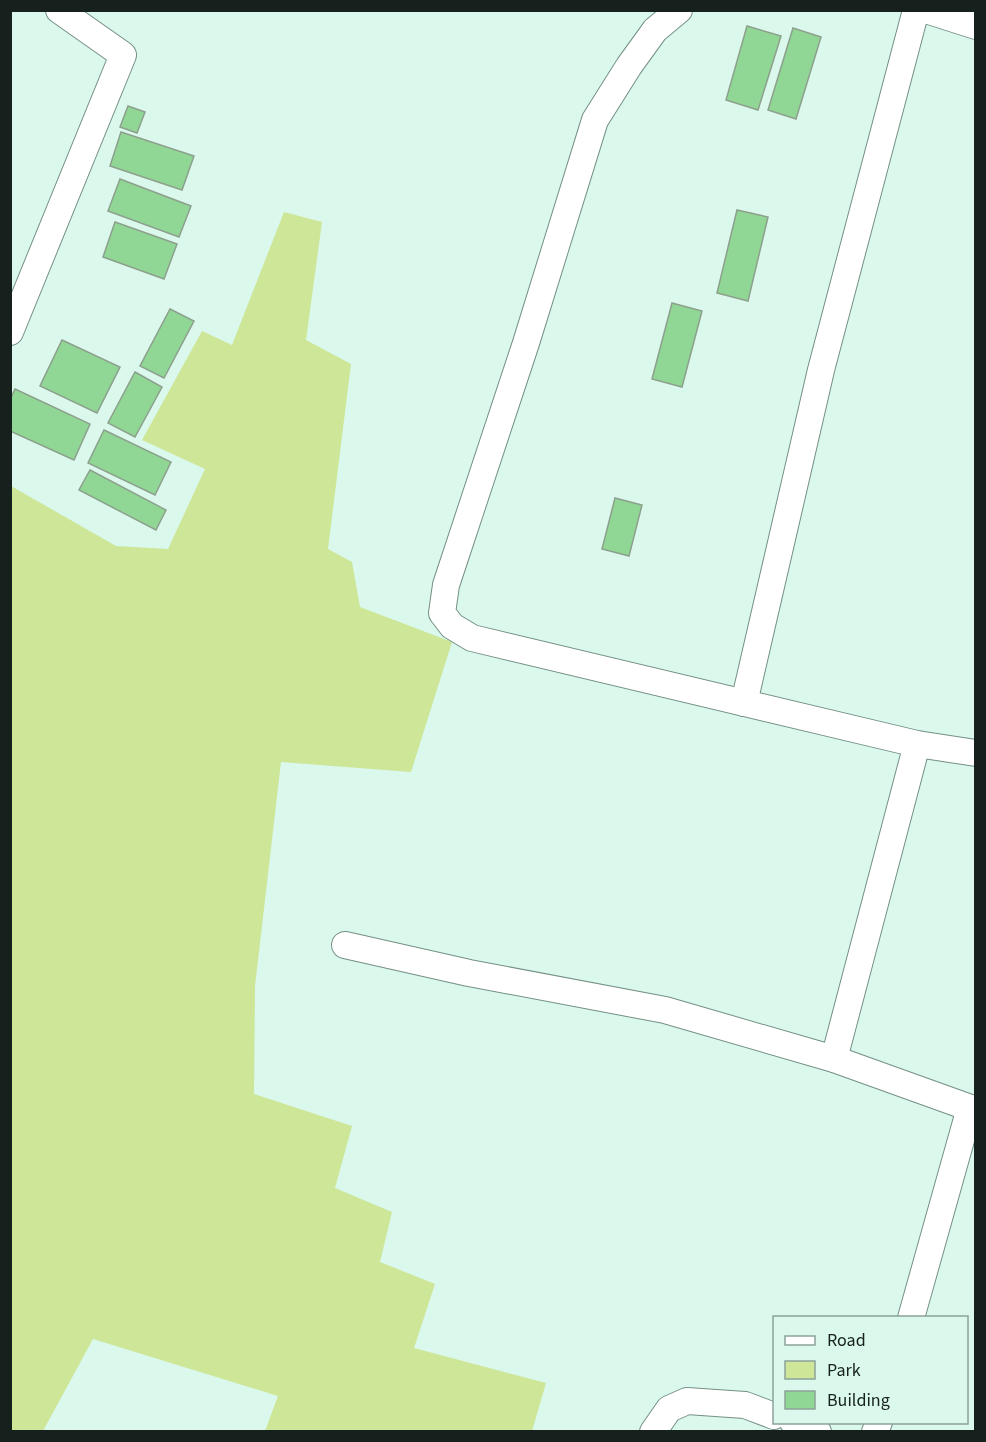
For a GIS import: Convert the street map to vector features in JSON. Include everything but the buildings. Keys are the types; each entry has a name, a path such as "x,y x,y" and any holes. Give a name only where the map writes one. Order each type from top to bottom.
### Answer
{"street":[{"path":"10,332 123,55 59,10"},
{"path":"679,10 656,30 629,66 595,120 526,343 446,585 442,613 452,626 472,638 917,744 975,753"},
{"path":"744,703 821,370 916,10"},
{"path":"926,10 975,26"},
{"path":"834,1059 917,744"},
{"path":"345,945 469,973 665,1010 834,1059 973,1109 911,1316"},
{"path":"654,1431 669,1409 687,1401 745,1405 773,1416"},
{"path":"799,1424 818,1431"}],"green space":[{"path":"284,212 322,222 306,340 351,364 328,549 352,562 360,607 452,642 411,772 281,762 255,986 254,1094 352,1126 335,1188 392,1212 380,1262 435,1284 414,1348 546,1383 532,1431 265,1431 278,1396 93,1339 43,1431 11,1431 11,486 116,546 168,549 205,469 142,440 202,331 232,345"}]}
